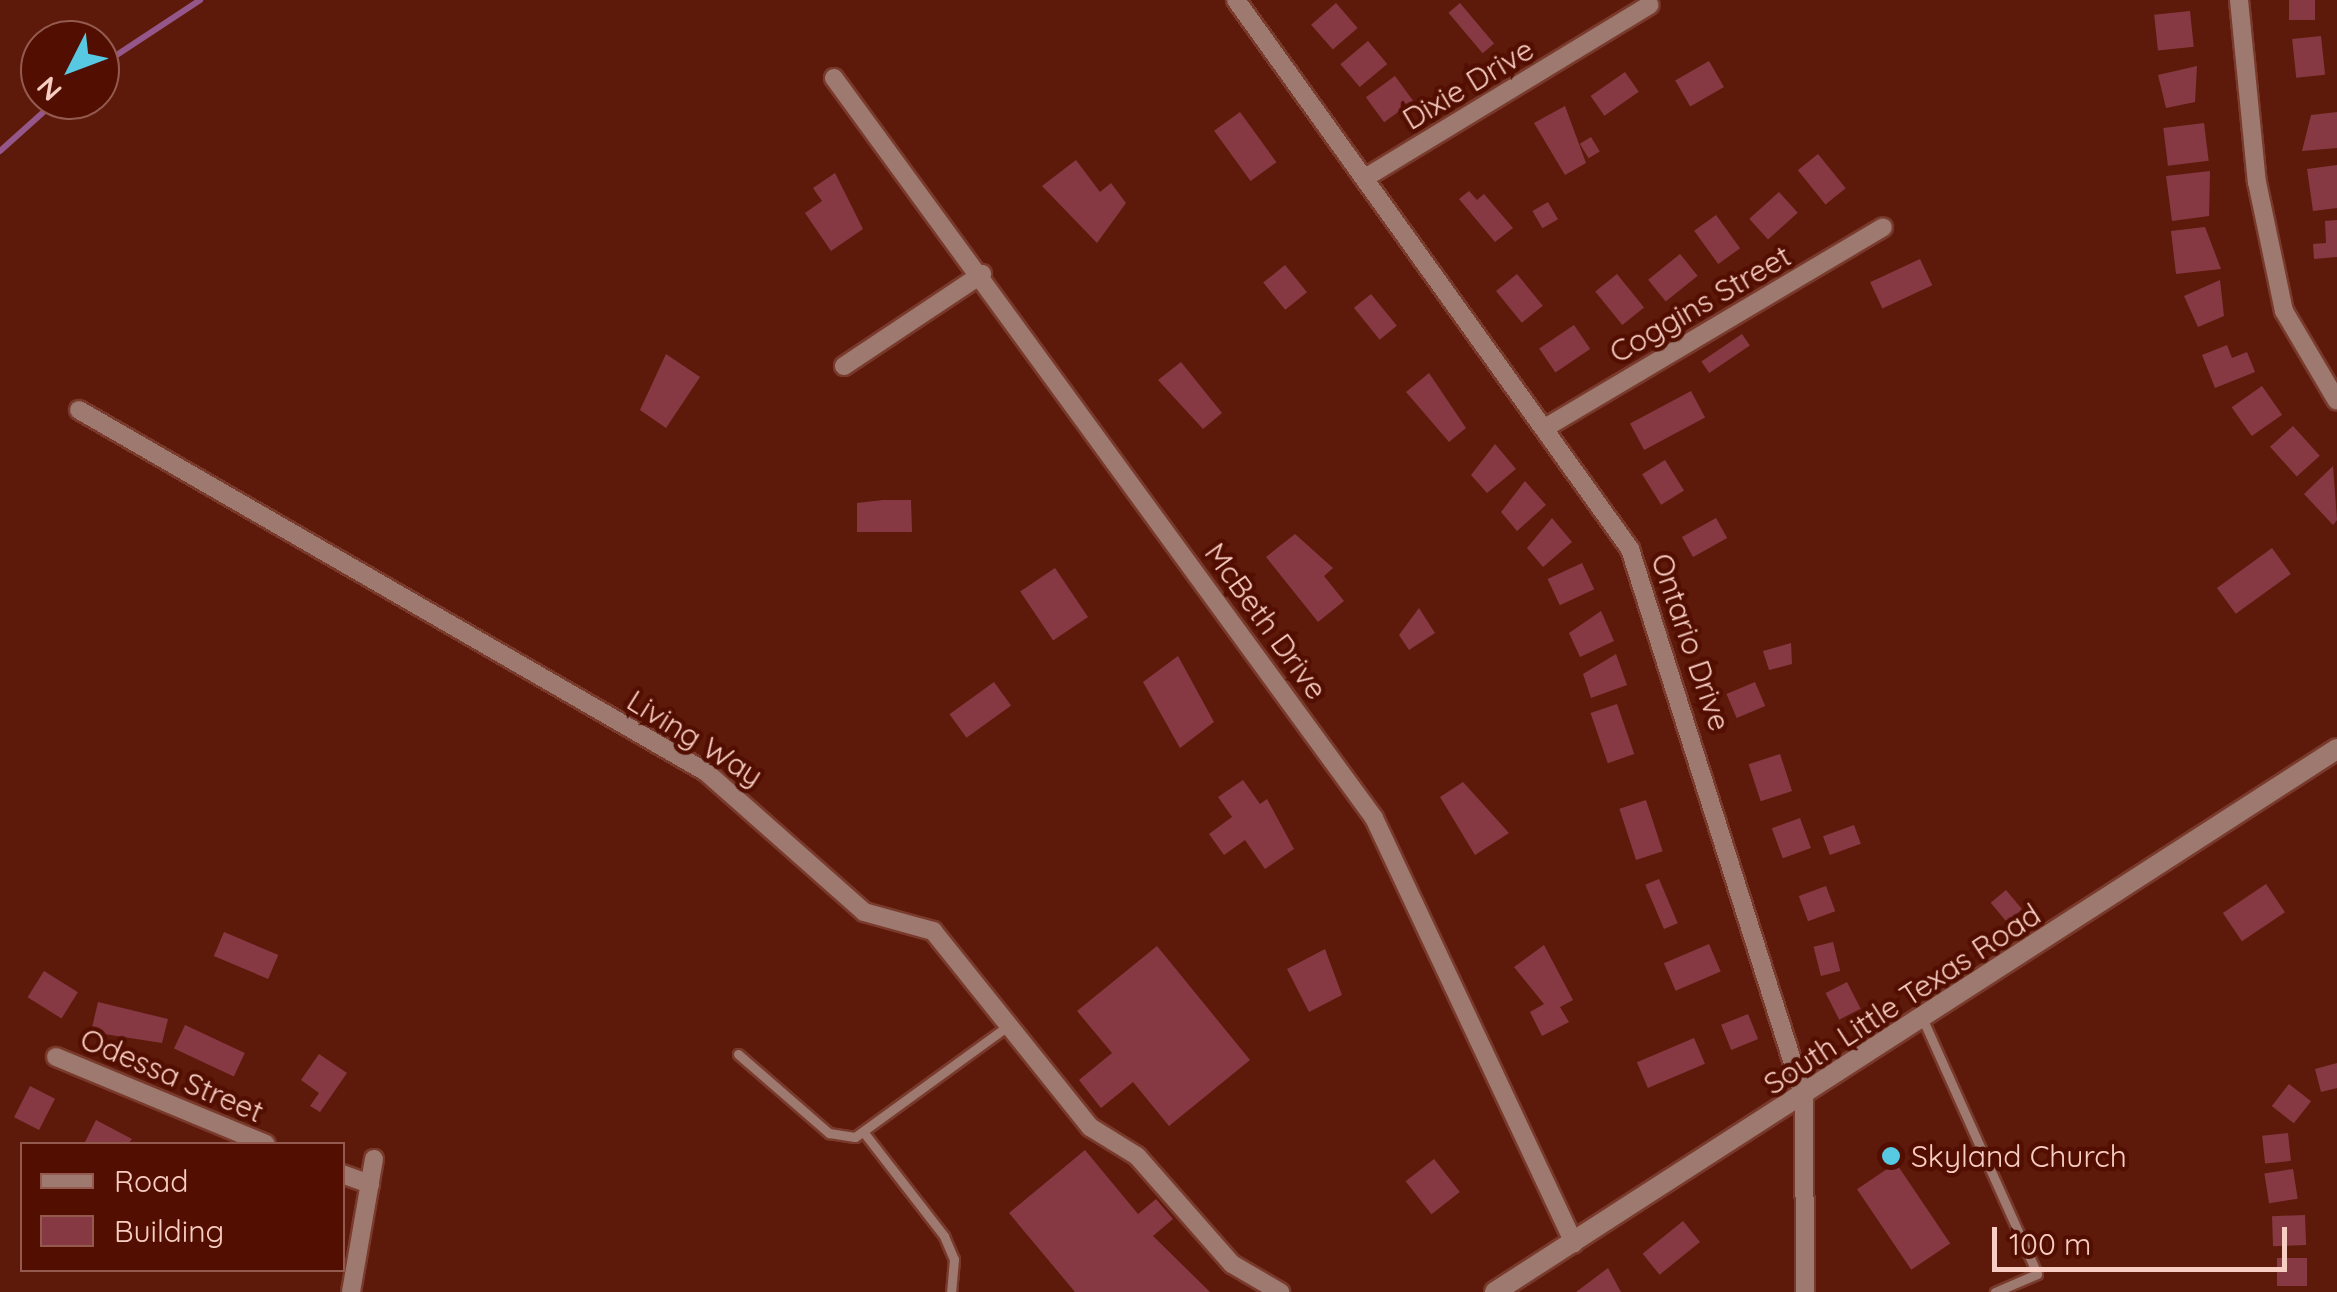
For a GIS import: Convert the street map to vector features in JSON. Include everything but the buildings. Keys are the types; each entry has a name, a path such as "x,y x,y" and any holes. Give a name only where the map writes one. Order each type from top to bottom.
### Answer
{"street":[{"name":"Ontario Drive","path":"1236,0 1630,549 1658,618 1804,1098 1804,1292"},
{"path":"2238,0 2258,182 2284,311 2337,401"},
{"name":"Dixie Drive","path":"1365,178 1650,5"},
{"name":"McBeth Drive","path":"834,78 982,274 1374,818 1574,1243"},
{"name":"Coggins Street","path":"1545,428 1883,227"},
{"path":"844,366 982,274"},
{"name":"Living Way","path":"79,410 706,772 864,912 933,931 1090,1127 1137,1156 1232,1264 1280,1292"},
{"name":"South Little Texas Road","path":"1496,1292 1924,1022 2337,750"},
{"name":"Odessa Street","path":"56,1057 261,1142"},
{"path":"351,1292 374,1159"},
{"path":"345,1175 370,1184"}],"lane":[{"path":"1924,1022 2037,1274 1994,1292"},
{"path":"738,1054 829,1134 865,1134 1010,1025"},
{"path":"865,1134 944,1236 954,1259 951,1292"}],"waterway":[{"path":"120,53 200,0"},
{"path":"0,151 35,120"}],"place":[{"name":"Skyland Church","path":"1891,1156"}]}
